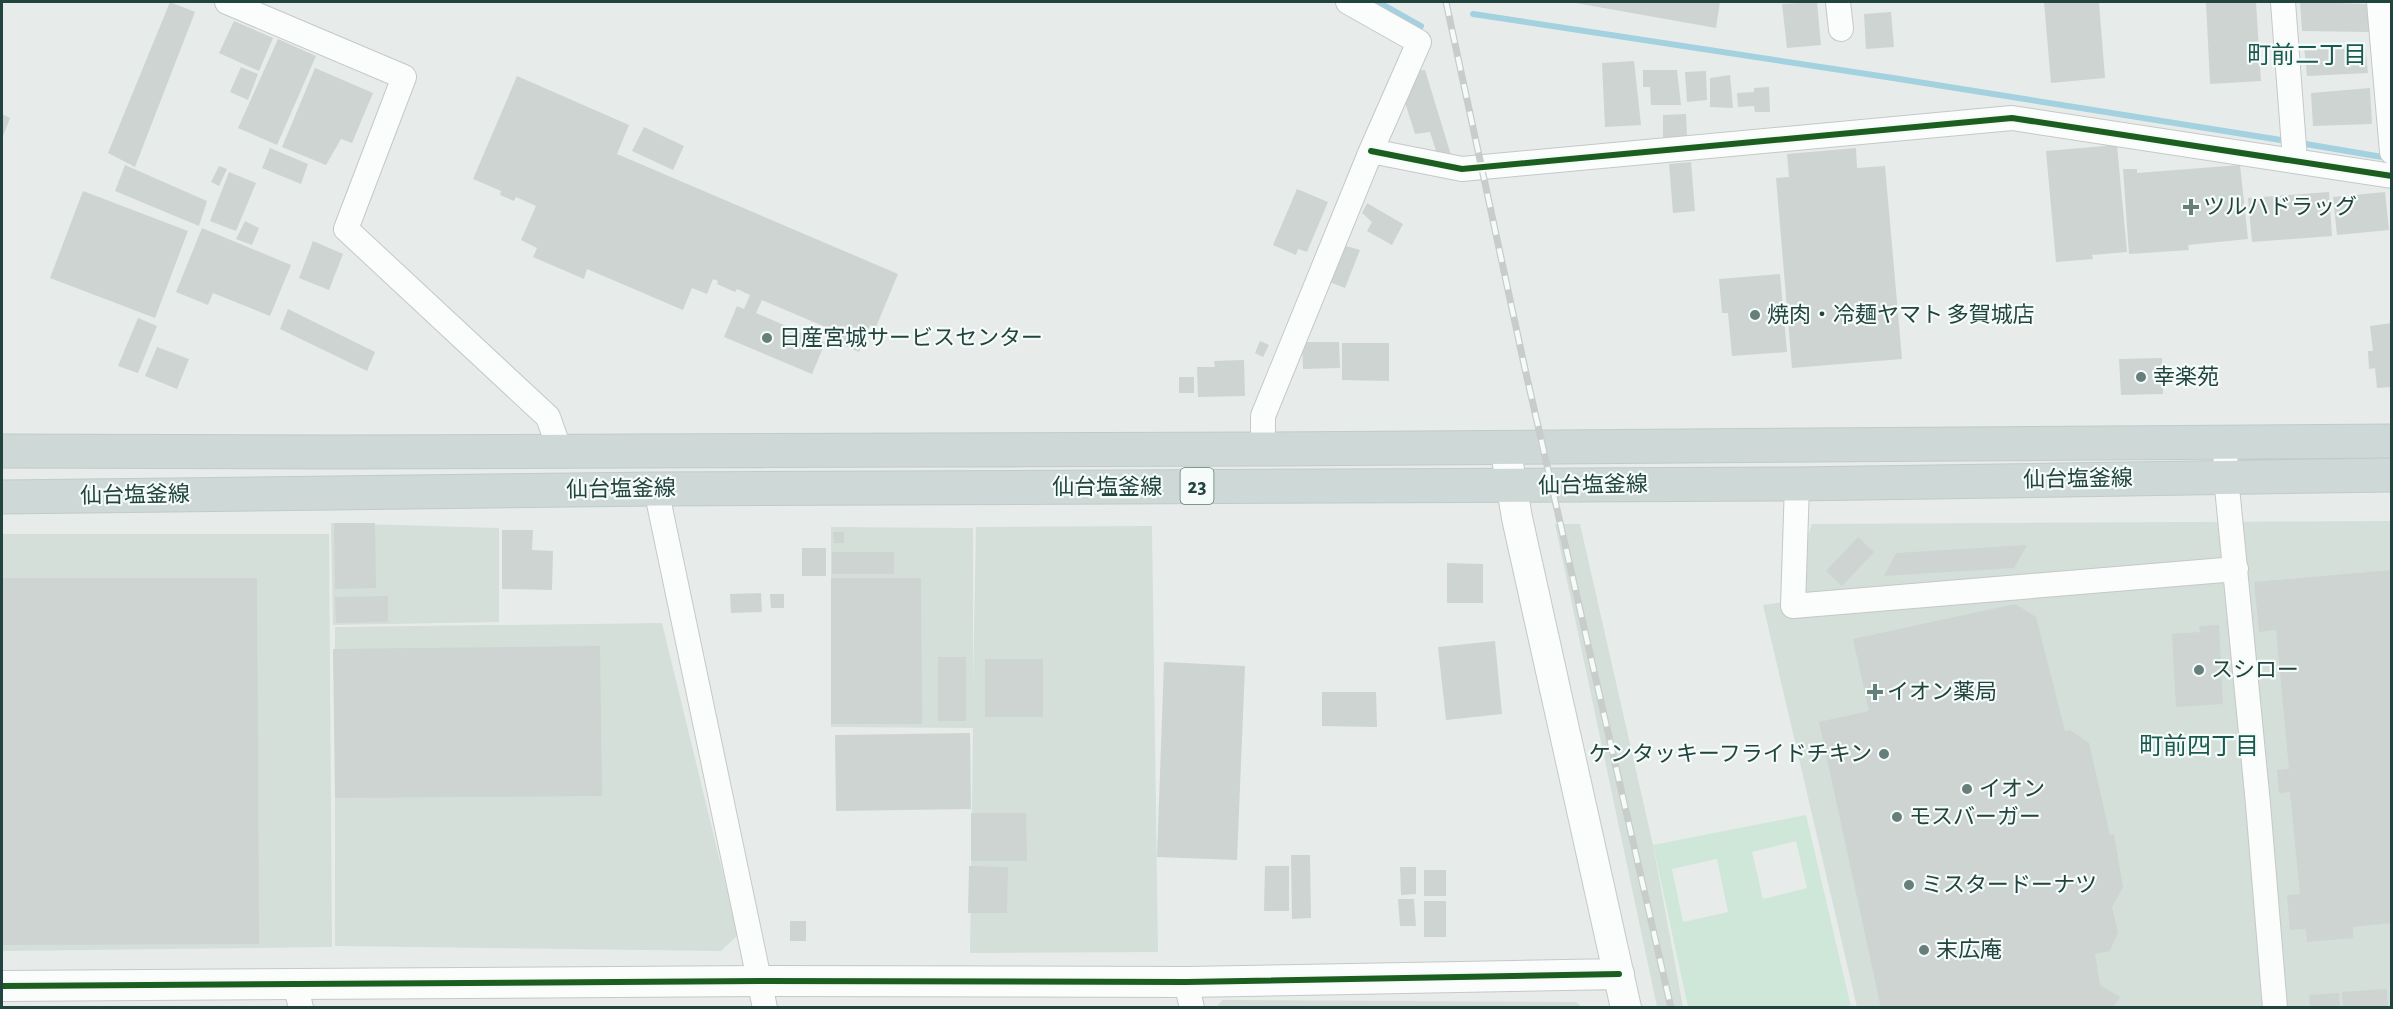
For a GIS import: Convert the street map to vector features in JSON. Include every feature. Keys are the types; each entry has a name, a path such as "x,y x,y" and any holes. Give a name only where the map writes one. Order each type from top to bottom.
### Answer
{"main road":[{"name":"仙台塩釜線","path":"2,451 560,451 2391,441"},
{"name":"仙台塩釜線","path":"2,497 656,489 1797,484 2391,475"}],"street":[{"path":"227,2 404,77 346,229 548,417 560,451"},
{"path":"1263,448 1263,416 1371,151 1419,42 1348,2"},
{"path":"1838,2 1841,29"},
{"path":"2283,2 2294,147"},
{"path":"2379,2 2389,91 2391,148"},
{"path":"1371,151 1462,169 2012,118 2294,147 2391,176"},
{"path":"2225,441 2226,477 2275,1008"},
{"path":"1505,446 1511,486 1626,1008"},
{"path":"1797,484 1793,606 2236,569"},
{"path":"656,489 763,994"},
{"path":"2,986 298,995 1189,995 1619,974"}],"shaded area":[{"path":"2391,521 2391,1007 1857,1007 1763,605 1783,602 1812,524"},
{"path":"331,523 499,528 499,622 333,625"},
{"path":"1555,524 1580,524 1653,845 1683,1007 1657,1007"},
{"path":"1152,526 1158,952 970,953 973,728 831,727 831,527 973,528 973,686 976,527"},
{"path":"2,534 329,534 332,947 2,951"},
{"path":"662,623 738,935 721,951 335,946 335,627"},
{"path":"1222,1000 1576,1002 1582,1007 1217,1007"}],"green space":[{"path":"1806,815 1851,1007 1688,1007 1653,845","holes":["1796,841 1807,888 1763,899 1752,852","1717,859 1728,912 1683,922 1672,869"]}],"building":[{"path":"170,2 195,12 135,167 108,153"},
{"path":"1570,2 1720,2 1716,28"},
{"path":"1817,2 1821,45 1787,48 1782,4"},
{"path":"2044,2 2099,2 2105,78 2051,83"},
{"path":"2206,2 2256,2 2261,81 2210,84"},
{"path":"2300,2 2367,4 2369,32 2302,31"},
{"path":"1891,12 1894,47 1866,49 1864,14"},
{"path":"234,21 273,38 259,71 219,53"},
{"path":"278,39 316,56 277,145 238,128"},
{"path":"2365,45 2368,73 2307,76 2304,46"},
{"path":"1634,61 1641,125 1605,127 1602,63"},
{"path":"241,67 258,74 248,100 230,92"},
{"path":"315,68 373,93 352,143 341,139 326,165 282,147"},
{"path":"1425,70 1451,155 1439,160 1430,132 1415,134 1402,93 1412,71"},
{"path":"1643,70 1677,70 1681,105 1651,105 1650,87 1643,87"},
{"path":"1706,71 1707,100 1687,102 1685,72"},
{"path":"1730,75 1733,108 1710,107 1710,78"},
{"path":"517,76 629,125 617,154 898,274 876,327 870,325 859,352 833,341 837,332 762,300 756,313 825,343 812,374 724,337 737,306 744,309 750,295 737,289 735,292 717,284 718,281 713,279 707,294 692,288 683,310 587,269 584,279 533,257 537,248 521,240 536,206 516,197 514,201 500,195 501,191 473,179"},
{"path":"1769,87 1770,112 1755,112 1754,106 1738,107 1737,93 1754,92 1754,88"},
{"path":"2370,88 2372,124 2313,126 2311,93"},
{"path":"2,114 10,118 2,139"},
{"path":"1686,114 1687,137 1663,137 1663,115"},
{"path":"644,127 684,146 673,170 632,151"},
{"path":"2117,145 2127,252 2092,255 2093,259 2056,262 2046,151"},
{"path":"270,148 308,164 301,184 262,168"},
{"path":"1856,148 1857,168 1885,166 1902,359 1792,368 1776,178 1789,177 1787,154"},
{"path":"1691,162 1695,211 1673,213 1669,164"},
{"path":"125,165 207,201 199,226 115,191"},
{"path":"2240,165 2248,239 2188,245 2189,250 2129,254 2123,169 2137,169 2137,173"},
{"path":"219,166 227,169 219,186 211,182"},
{"path":"229,172 256,183 236,231 210,221"},
{"path":"1297,189 1328,202 1307,252 1298,249 1296,255 1273,245"},
{"path":"83,191 188,231 155,318 50,278"},
{"path":"2329,192 2332,236 2252,242 2248,198"},
{"path":"2385,192 2389,230 2337,235 2333,197"},
{"path":"1367,203 1403,224 1392,245 1367,231 1372,222 1362,213"},
{"path":"245,221 259,228 252,245 236,239"},
{"path":"202,228 291,265 270,316 213,293 208,305 176,292"},
{"path":"313,241 343,254 329,290 299,278"},
{"path":"1343,245 1360,250 1345,288 1327,281"},
{"path":"1780,274 1787,352 1732,356 1728,313 1722,313 1719,279"},
{"path":"288,309 375,352 367,371 280,329"},
{"path":"138,318 157,326 138,373 118,366"},
{"path":"2392,323 2392,387 2377,388 2375,368 2369,369 2368,351 2373,351 2370,326"},
{"path":"1260,341 1269,345 1263,357 1255,353"},
{"path":"1302,342 1339,342 1340,368 1303,369"},
{"path":"1342,343 1389,343 1389,381 1342,380"},
{"path":"157,347 189,359 177,389 145,376"},
{"path":"2162,358 2163,394 2121,395 2119,359"},
{"path":"1244,360 1245,396 1198,397 1197,367 1215,367 1214,361"},
{"path":"1179,377 1194,377 1194,393 1179,393"},
{"path":"334,523 375,523 376,588 335,589"},
{"path":"502,530 533,530 532,550 553,551 552,590 502,589"},
{"path":"833,532 844,532 844,543 834,543"},
{"path":"1858,537 1874,552 1842,586 1826,571"},
{"path":"2027,545 2014,568 1884,576 1896,553"},
{"path":"802,548 826,548 826,576 802,576"},
{"path":"832,552 894,552 894,574 832,574"},
{"path":"1447,563 1483,564 1483,603 1447,603"},
{"path":"2392,570 2392,923 2353,927 2353,938 2307,942 2306,929 2290,930 2287,895 2300,894 2290,792 2279,793 2277,770 2289,769 2276,630 2259,632 2254,582"},
{"path":"2,578 257,578 259,944 2,945"},
{"path":"831,578 921,578 922,724 831,724"},
{"path":"761,593 762,612 731,613 730,594"},
{"path":"770,594 784,594 784,608 771,608"},
{"path":"388,596 388,622 336,623 335,597"},
{"name":"イオン","path":"2015,604 2036,617 2065,731 2070,730 2089,743 2110,835 2114,834 2123,887 2112,907 2118,932 2110,951 2095,954 2100,985 2120,997 2113,1008 1881,1008 1819,722 1869,711 1853,639"},
{"path":"2219,625 2223,704 2176,707 2172,634 2200,632 2199,626"},
{"path":"1495,641 1502,714 1446,720 1438,647"},
{"path":"600,646 602,796 335,798 333,649"},
{"path":"938,657 966,657 966,721 938,721"},
{"path":"985,659 1043,659 1043,717 985,717"},
{"path":"1164,662 1245,666 1237,860 1157,857"},
{"path":"1322,692 1376,692 1377,727 1322,726"},
{"path":"970,733 971,809 836,811 835,735"},
{"path":"971,813 1026,813 1027,861 971,861"},
{"path":"1291,855 1310,855 1311,918 1292,919"},
{"path":"969,866 1008,867 1007,913 968,913"},
{"path":"1265,866 1289,866 1289,911 1264,911"},
{"path":"1400,867 1416,867 1416,894 1401,895"},
{"path":"1424,870 1446,870 1446,896 1424,896"},
{"path":"1398,899 1414,899 1416,926 1400,926"},
{"path":"1424,901 1446,901 1446,937 1424,937"},
{"path":"790,921 806,921 806,941 790,941"},
{"path":"2387,989 2388,1007 2343,1008 2342,992"},
{"path":"2339,993 2340,1008 2310,1008 2309,995"}],"waterway":[{"path":"1378,2 1421,26"},
{"path":"1473,14 2287,141"},
{"path":"2300,143 2388,158"}],"railway":[{"path":"1446,2 1525,369 1671,1008"}],"cycle path":[{"path":"1371,151 1462,169 2012,118 2392,176"},
{"path":"2,986 760,981 1186,982 1619,974"}],"place":[{"name":"ツルハドラッグ","path":"2191,207"},
{"name":"焼肉・冷麺ヤマト 多賀城店","path":"1755,315"},
{"name":"日産宮城サービスセンター","path":"767,338"},
{"name":"幸楽苑","path":"2141,377"},
{"name":"スシロー","path":"2199,670"},
{"name":"イオン薬局","path":"1875,692"},
{"name":"ケンタッキーフライドチキン","path":"1884,754"},
{"name":"イオン","path":"1967,789"},
{"name":"モスバーガー","path":"1897,817"},
{"name":"ミスタードーナツ","path":"1909,885"},
{"name":"末広庵","path":"1924,950"}],"district":[{"name":"町前二丁目","path":"2307,56"},
{"name":"町前四丁目","path":"2199,747"}]}
